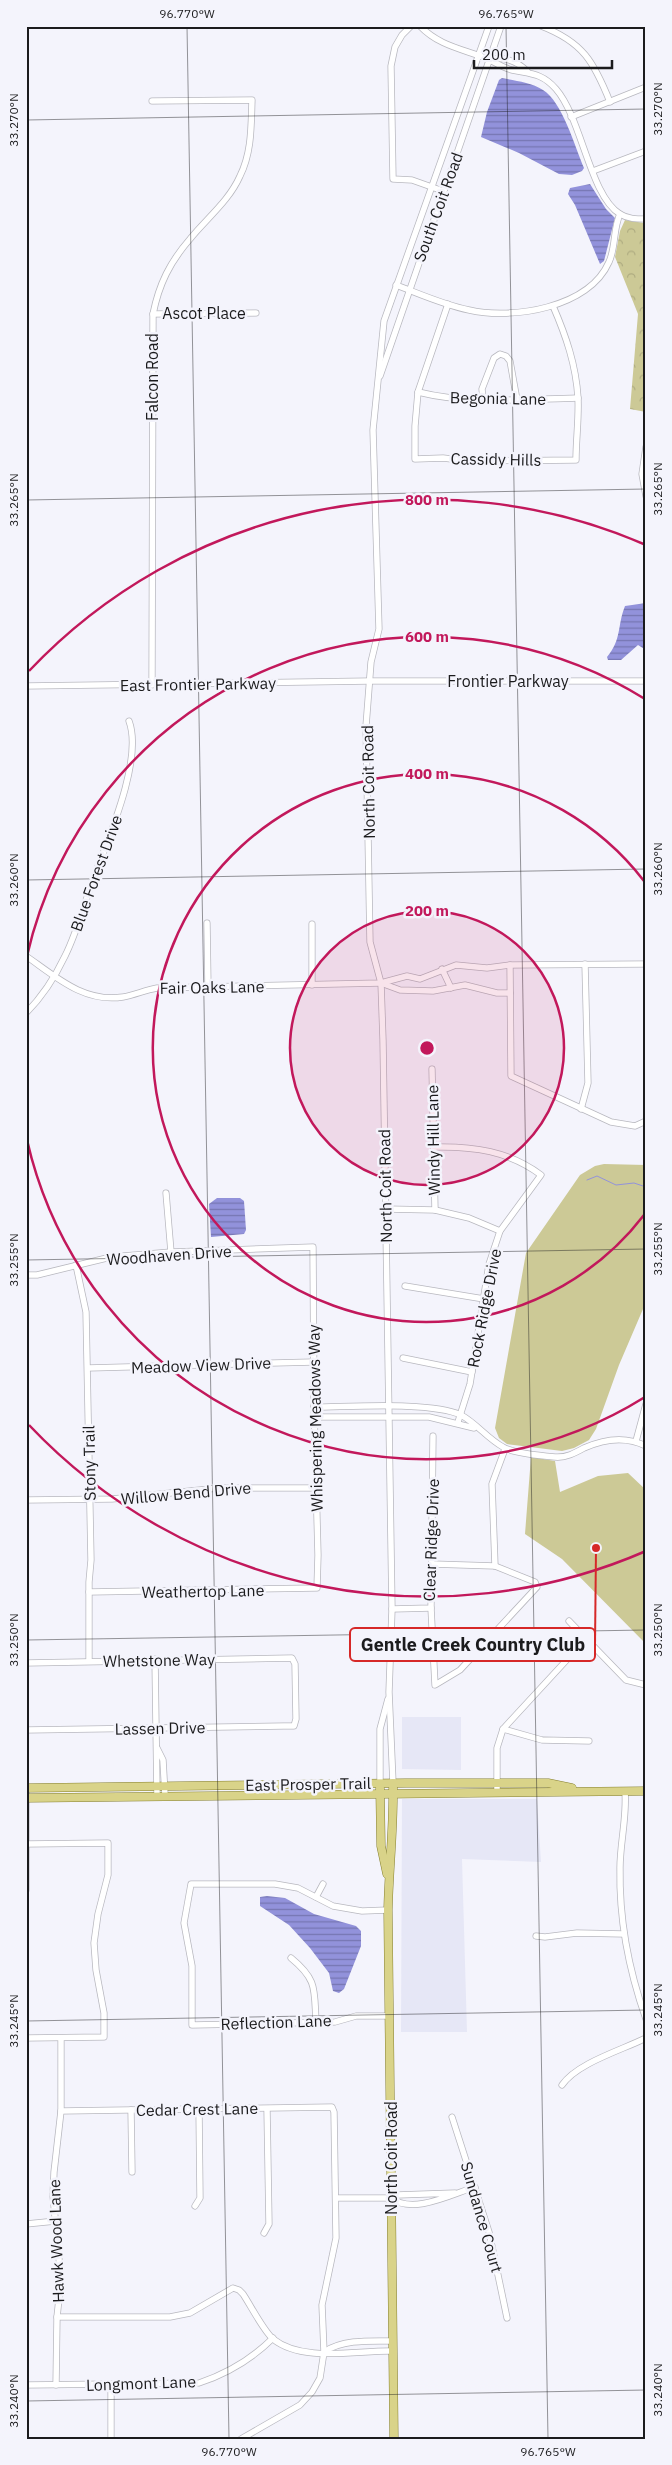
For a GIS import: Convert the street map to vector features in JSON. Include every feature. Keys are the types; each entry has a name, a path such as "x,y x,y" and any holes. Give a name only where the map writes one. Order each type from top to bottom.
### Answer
{"main road":[{"name":"East Prosper Trail","path":"26,1788 380,1783 548,1783 588,1791"},
{"name":"North Coit Road","path":"380,1783 381,1846 388,1878"},
{"name":"North Coit Road","path":"392,1783 392,1851 388,1878 388,1910 394,2439"},
{"name":"East Prosper Trail","path":"26,1798 646,1791"}],"street":[{"path":"411,26 395,47 391,66 393,179 412,180 443,191"},
{"path":"420,26 432,37 449,47 490,60 498,58 520,64 527,71 544,79 556,90 571,117 604,197 620,214 633,219 646,219"},
{"name":"South Coit Road","path":"370,682 371,662 379,629 373,430 384,320 489,26"},
{"name":"South Coit Road","path":"377,389 408,290 501,26"},
{"path":"541,26 568,37 582,50 598,74 610,102"},
{"path":"571,117 646,87"},
{"name":"Falcon Road","path":"152,101 252,100 250,144 240,176 225,200 172,262 159,287 153,314 152,684"},
{"path":"593,171 646,151"},
{"path":"396,285 468,310 496,314 553,306 583,292 597,279 609,263 614,228 620,214"},
{"path":"418,392 448,304"},
{"path":"553,306 573,360 578,398"},
{"name":"Ascot Place","path":"153,314 256,313"},
{"path":"483,400 484,385 494,358 500,354 510,360 517,400"},
{"name":"Begonia Lane","path":"418,392 436,396 483,400 578,398"},
{"name":"Cassidy Hills","path":"418,392 415,459 442,458 468,461 576,460 578,398"},
{"path":"646,447 642,474 646,496"},
{"name":"Frontier Parkway","path":"370,682 646,681"},
{"name":"East Frontier Parkway","path":"26,686 370,682"},
{"name":"North Coit Road","path":"370,682 366,726 370,942 380,983 386,1209 392,1609 390,1692 392,1783"},
{"name":"Blue Forest Drive","path":"26,1013 37,1001 69,947 124,792 131,751 132,733 129,721"},
{"path":"207,923 208,987"},
{"path":"312,924 312,985"},
{"name":"Fair Oaks Lane","path":"26,956 53,976 80,992 106,998 126,997 157,988 380,983 399,977 420,979 456,965 487,968 510,965 646,964"},
{"path":"581,1109 588,1083 585,964"},
{"path":"510,965 510,1076 611,1122 634,1126 646,1121"},
{"path":"442,969 451,988"},
{"path":"413,990 414,977"},
{"name":"Fair Oaks Lane","path":"380,983 400,990 433,991 465,985 496,993 510,992"},
{"name":"Windy Hill Lane","path":"432,1069 435,1210"},
{"name":"Rock Ridge Drive","path":"434,1147 461,1146 481,1148 523,1162 541,1175 500,1231 490,1264 472,1372 458,1422"},
{"path":"166,1193 171,1252"},
{"path":"386,1209 435,1210 469,1218 500,1231"},
{"name":"Woodhaven Drive","path":"26,1275 38,1275 111,1258 171,1252 313,1247"},
{"name":"Whispering Meadows Way","path":"313,1247 317,1588"},
{"name":"Stony Trail","path":"76,1265 86,1312 88,1368 91,1560 89,1661"},
{"path":"405,1286 484,1299"},
{"path":"403,1358 472,1372"},
{"name":"Meadow View Drive","path":"88,1368 313,1362"},
{"path":"636,1441 646,1404"},
{"path":"314,1407 425,1408 461,1416 505,1448 558,1457 572,1454 602,1442 619,1439 636,1441 646,1446"},
{"path":"314,1417 430,1416 458,1422 481,1430"},
{"name":"Clear Ridge Drive","path":"392,1609 431,1608 431,1517 434,1499 433,1436"},
{"path":"496,1566 492,1484 505,1448"},
{"name":"Willow Bend Drive","path":"26,1500 140,1497 219,1488 316,1488"},
{"path":"431,1608 434,1685 460,1670 537,1588 535,1582 496,1566 432,1564"},
{"name":"Weathertop Lane","path":"89,1592 317,1588"},
{"path":"569,1621 626,1680 646,1685"},
{"path":"497,1792 497,1748 503,1729 586,1639"},
{"name":"Whetstone Way","path":"26,1663 155,1659 292,1658 295,1664 296,1719 294,1726"},
{"path":"155,1659 155,1728 157,1748 162,1760 161,1795"},
{"name":"North Coit Road","path":"380,1783 380,1729 390,1692"},
{"name":"Lassen Drive","path":"26,1730 294,1726"},
{"path":"503,1729 542,1740 589,1741"},
{"path":"26,1788 26,1890"},
{"path":"625,1792 620,1877 624,1934 633,1981 646,2019"},
{"path":"26,2038 104,2037 103,2007 96,1970 94,1943 98,1914 108,1875 108,1843 27,1844"},
{"name":"Reflection Lane","path":"316,1897 298,1888 274,1884 191,1884 184,1923 192,1966 192,2025 335,2022 361,2015 390,2016"},
{"path":"323,1884 316,1897 334,1906 362,1911 388,1910"},
{"path":"536,1936 545,1937 577,1933 624,1934"},
{"path":"291,1958 305,1969 314,1985 316,2022"},
{"name":"Hawk Wood Lane","path":"56,2385 57,2317 61,2280 54,2172 61,2111 61,2038"},
{"path":"562,2085 567,2077 578,2070 646,2038"},
{"name":"Cedar Crest Lane","path":"61,2111 332,2107 334,2112 336,2198"},
{"path":"195,2206 200,2198 200,2109"},
{"path":"264,2233 269,2224 267,2109"},
{"path":"131,2110 132,2172"},
{"name":"Sundance Court","path":"452,2116 489,2232 507,2318"},
{"path":"391,2198 398,2203 440,2202 455,2193 475,2187"},
{"path":"241,2439 300,2405 312,2392 320,2378 324,2352 322,2305 336,2238 336,2198 391,2198 397,2195 455,2193"},
{"path":"430,2194 430,2203"},
{"path":"26,2224 56,2221"},
{"path":"57,2317 170,2317 190,2312 233,2288 239,2290 272,2338 299,2350 324,2352 333,2355 348,2352 393,2351"},
{"name":"Longmont Lane","path":"26,2385 199,2383 214,2378 243,2361 262,2349 272,2338"},
{"path":"324,2352 332,2346 393,2341"},
{"path":"346,2344 348,2352"},
{"path":"111,2385 111,2439"}],"shaded area":[{"path":"402,1717 461,1717 461,1770 402,1769"},
{"path":"402,1799 537,1799 541,1862 462,1859 467,2032 401,2032"}],"green space":[{"path":"625,220 644,223 646,227 646,412 630,409 638,314 615,257 620,231"},
{"path":"604,1164 646,1165 646,1302 619,1365 596,1429 589,1440 574,1448 562,1451 507,1444 499,1438 495,1428 526,1253 580,1175 595,1166"},
{"path":"531,1457 555,1461 560,1492 598,1476 628,1473 646,1490 646,1644 562,1559 525,1534"}],"water":[{"path":"502,78 533,85 550,96 567,125 584,168 582,171 572,175 559,174 519,153 481,137 487,112 499,80"},
{"path":"590,184 606,209 615,218 604,261 600,264 575,205 568,194 570,188"},
{"path":"646,603 646,650 638,645 621,660 608,660 607,657 617,638 625,606"},
{"path":"217,1198 240,1198 244,1201 246,1230 244,1234 211,1237 209,1204"},
{"path":"260,1897 285,1898 314,1914 356,1926 361,1931 361,1946 344,1989 339,1993 333,1991 329,1973 310,1948 289,1925 260,1906"}],"waterway":[{"path":"587,1180 597,1176 616,1185 634,1183 646,1187"}],"place":[{"name":"Gentle Creek Country Club","path":"596,1548"}]}
